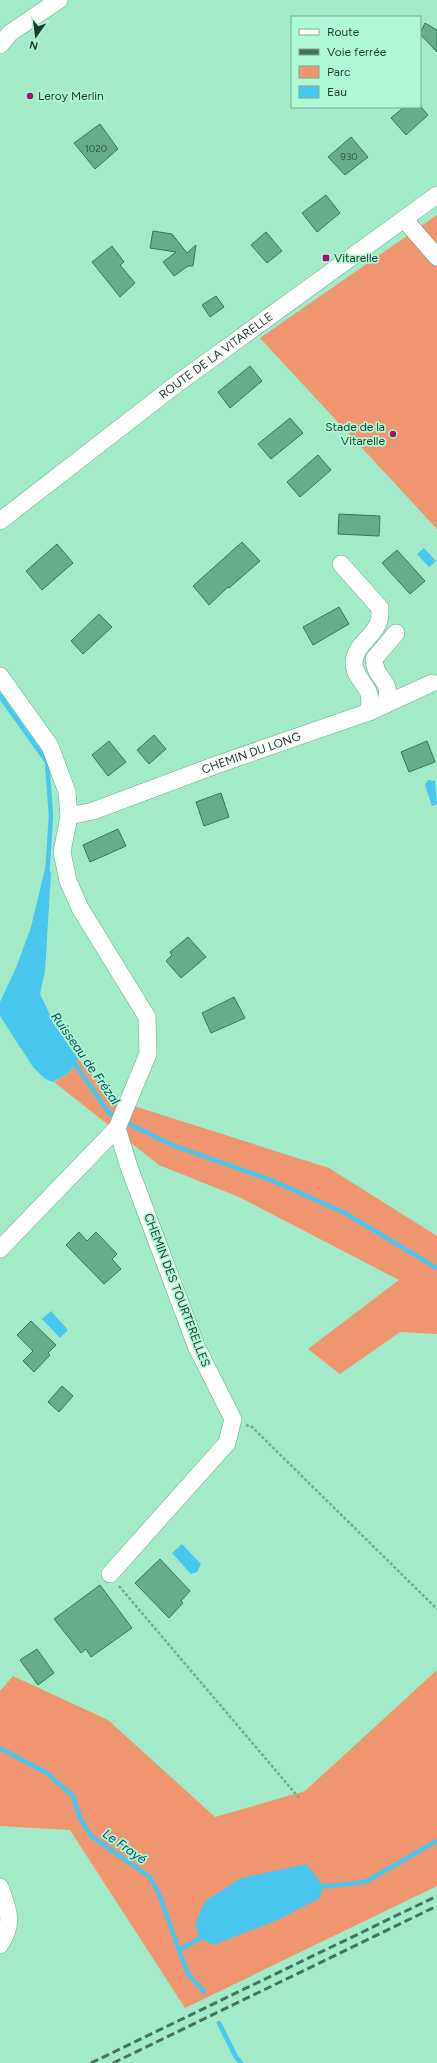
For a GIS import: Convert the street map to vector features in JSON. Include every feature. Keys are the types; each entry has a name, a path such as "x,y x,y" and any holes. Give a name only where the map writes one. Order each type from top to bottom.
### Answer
{"street":[{"path":"0,45 10,33 59,0"},
{"name":"ROUTE DE LA VITARELLE","path":"0,522 178,383 437,195"},
{"path":"404,219 437,257"},
{"path":"341,564 380,608 380,620 362,643 354,662 357,675 368,692 370,701 369,712"},
{"path":"385,705 389,693 387,684 375,669 374,659 396,633"},
{"path":"0,676 50,746 67,792 69,816 62,852 68,881 80,908 147,1017 148,1054 117,1128 0,1249"},
{"name":"CHEMIN DU LONG","path":"69,816 93,811 216,765 369,712 432,683"},
{"name":"CHEMIN DES TOURTERELLES","path":"117,1128 129,1167 197,1348 233,1420"},
{"path":"110,1574 227,1443 233,1420"},
{"path":"0,1887 10,1921 7,1934 0,1945"}],"path":[{"path":"233,1420 252,1427 437,1609"},
{"path":"110,1574 300,1798"}],"green space":[{"name":"Stade de la Vitarelle","path":"437,215 437,529 260,338"},
{"path":"78,1059 115,1100 329,1168 437,1236 437,1334 400,1332 340,1374 308,1349 399,1280 239,1197 159,1165 54,1082 70,1072"},
{"path":"437,1670 437,1886 185,2008 70,1830 0,1826 0,1691 13,1676 108,1720 215,1817 305,1791"}],"water":[{"path":"424,548 436,561 429,567 417,554"},
{"path":"428,780 435,781 437,804 432,806 425,785"},
{"path":"45,869 51,872 45,971 40,994 56,1027 78,1059 70,1072 53,1082 45,1079 33,1067 0,1016 0,1002 16,968 31,927"},
{"path":"51,1311 68,1330 60,1338 42,1319"},
{"path":"182,1544 201,1564 197,1572 191,1574 172,1553"},
{"path":"306,1864 323,1885 320,1898 278,1920 213,1945 200,1938 195,1924 205,1901 241,1878"}],"building":[{"path":"425,23 437,30 437,52 421,35"},
{"path":"421,107 428,115 406,135 391,118 403,108"},
{"path":"100,124 118,149 95,169 74,143"},
{"path":"351,137 368,157 345,175 328,157"},
{"path":"326,195 340,213 317,232 302,213"},
{"path":"153,231 172,234 187,253 196,245 193,266 188,266 174,276 163,262 176,252 150,248"},
{"path":"266,232 282,251 267,263 251,245"},
{"path":"112,246 124,262 120,265 135,283 120,297 92,262"},
{"path":"216,296 224,307 210,317 202,305"},
{"path":"250,366 262,381 230,408 218,392"},
{"path":"290,418 303,433 271,459 258,444"},
{"path":"318,455 331,470 300,497 287,482"},
{"path":"339,514 380,516 379,536 338,534"},
{"path":"242,542 260,561 229,588 228,587 209,605 193,586"},
{"path":"57,544 73,563 42,590 26,571"},
{"path":"397,550 425,581 410,594 382,563"},
{"path":"339,607 349,624 313,645 303,627"},
{"path":"99,614 112,627 83,654 71,641"},
{"path":"154,735 166,749 149,764 137,750"},
{"path":"109,741 126,762 108,776 92,755"},
{"path":"427,741 435,762 409,772 401,752"},
{"path":"221,793 229,817 204,826 196,802"},
{"path":"118,829 126,846 90,862 83,845"},
{"path":"188,937 206,957 181,978 166,961 172,955 170,952"},
{"path":"234,997 245,1018 211,1033 202,1013"},
{"path":"79,1232 87,1241 96,1232 117,1254 112,1259 121,1269 104,1284 66,1245"},
{"path":"31,1321 56,1345 48,1353 50,1355 34,1372 23,1361 33,1351 17,1335"},
{"path":"62,1386 73,1396 59,1412 48,1402"},
{"path":"160,1559 190,1591 181,1601 183,1603 169,1618 135,1583"},
{"path":"100,1585 132,1628 91,1657 86,1649 81,1653 54,1619"},
{"path":"37,1649 54,1673 38,1685 20,1660"}],"waterway":[{"name":"Ruisseau de Frézal","path":"0,696 47,762 51,816 47,876"},
{"name":"Ruisseau de Frézal","path":"72,1060 109,1113 172,1145 271,1180 345,1213 437,1268"},
{"name":"Le Frayé","path":"0,1748 47,1773 73,1796 80,1818 91,1836 150,1877 160,1896 179,1950"},
{"name":"Ruisseau de Frézal","path":"318,1887 365,1882 437,1841"},
{"name":"Ruisseau de Frézal","path":"204,1936 179,1950 188,1974 204,1992"},
{"name":"Ruisseau de Frézal","path":"219,2023 236,2057 241,2063"}],"railway":[{"path":"91,2063 437,1896"},
{"path":"113,2063 437,1906"}],"place":[{"name":"Leroy Merlin","path":"30,96"},
{"name":"Vitarelle","path":"326,258"},
{"name":"Stade de la Vitarelle","path":"393,434"}]}
